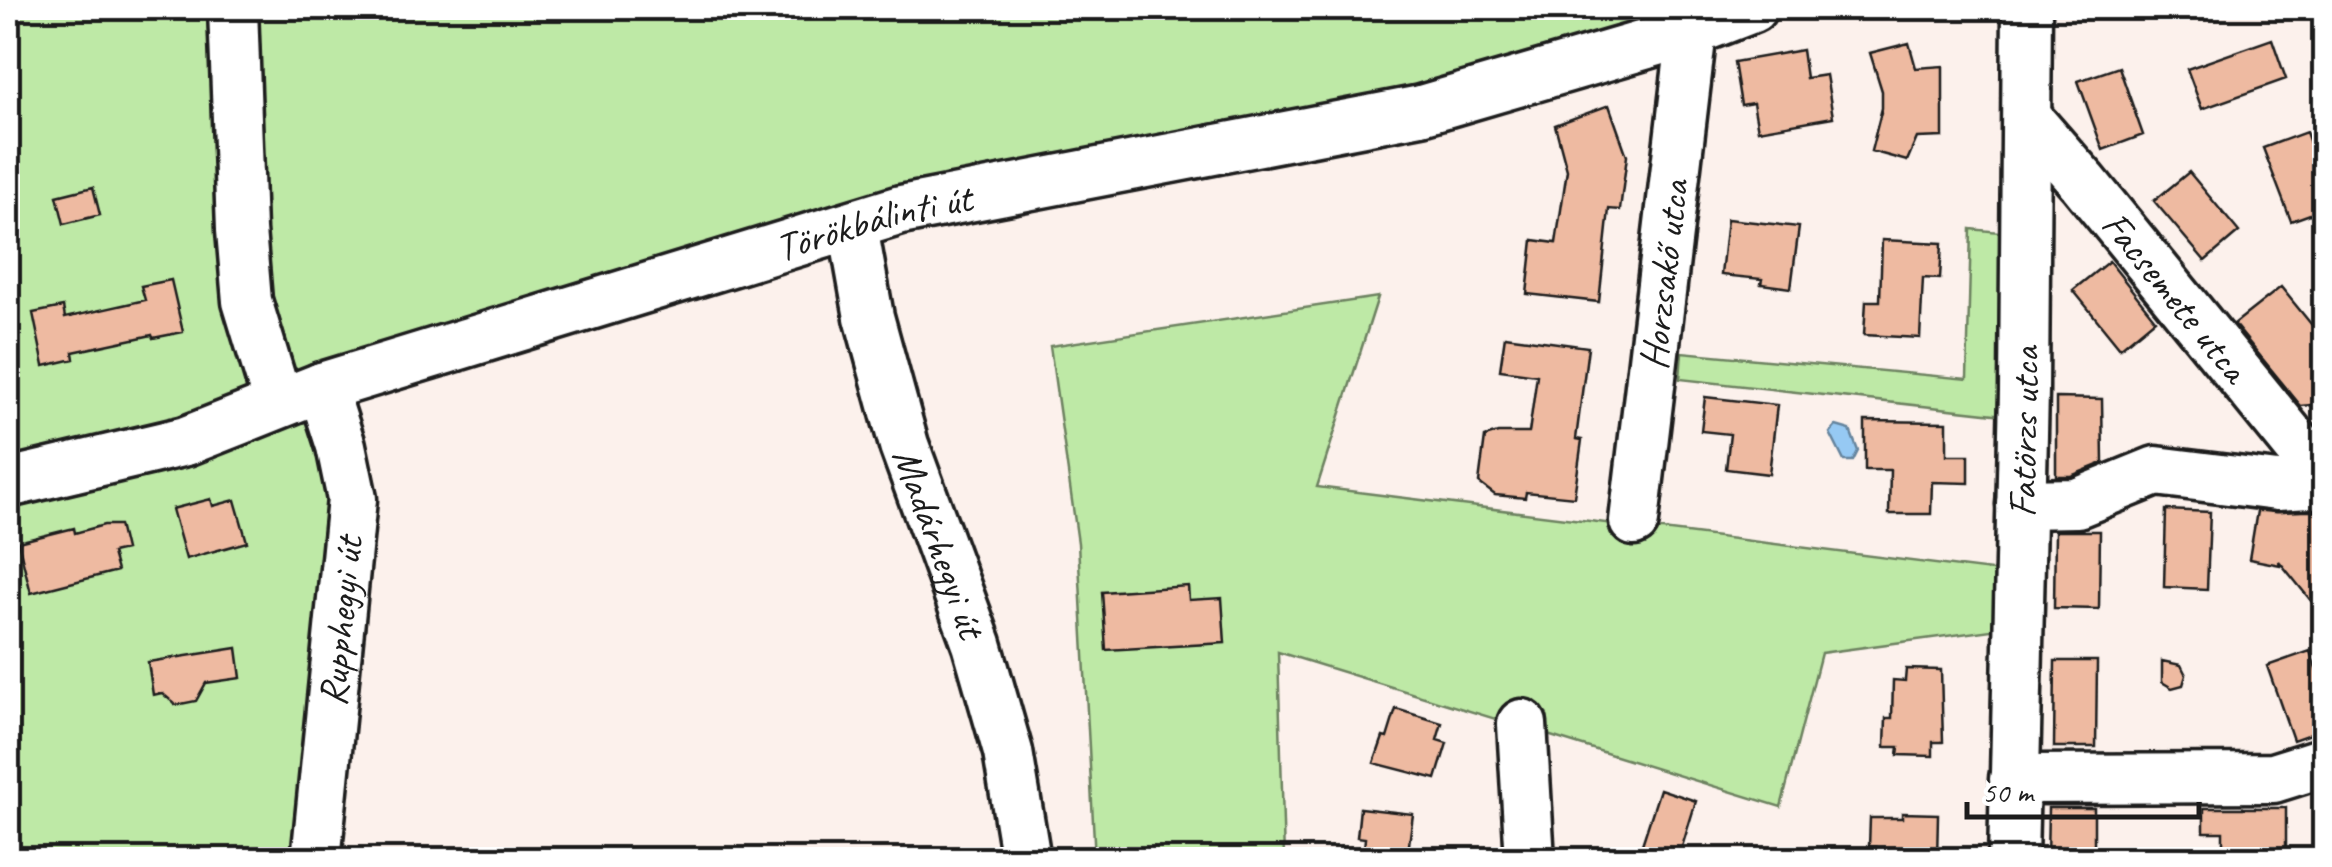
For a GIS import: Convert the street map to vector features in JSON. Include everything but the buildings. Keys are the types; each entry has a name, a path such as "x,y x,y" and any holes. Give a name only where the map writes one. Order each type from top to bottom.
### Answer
{"street":[{"path":"233,8 247,301 278,403"},
{"name":"Törökbálinti út","path":"8,483 186,441 322,388 901,210 1421,110 1692,31 1752,8"},
{"name":"Fatörzs utca","path":"2013,860 2026,8"},
{"name":"Horzsakő utca","path":"1634,521 1692,31"},
{"name":"Facsemete utca","path":"2027,118 2324,481"},
{"name":"Madárhegyi út","path":"853,227 869,317 904,445 977,644 1008,752 1026,860"},
{"name":"Rupphegyi út","path":"316,860 352,500 342,446 322,388"},
{"path":"2021,504 2077,503 2156,471 2277,486 2324,481"},
{"path":"1522,724 1530,860"},
{"path":"2014,780 2273,778 2324,762"}],"green space":[{"path":"8,8 1752,8 901,210 322,387 341,446 316,860 8,859"},
{"path":"1971,229 2009,233 2004,415 1680,379 1682,352 1967,379"},
{"path":"1378,297 1317,487 2000,572 1999,629 1821,653 1781,807 1278,652 1284,859 1095,859 1078,543 1050,346"}],"water":[{"path":"1836,426 1850,430 1858,451 1853,461 1844,461 1830,433"}]}
